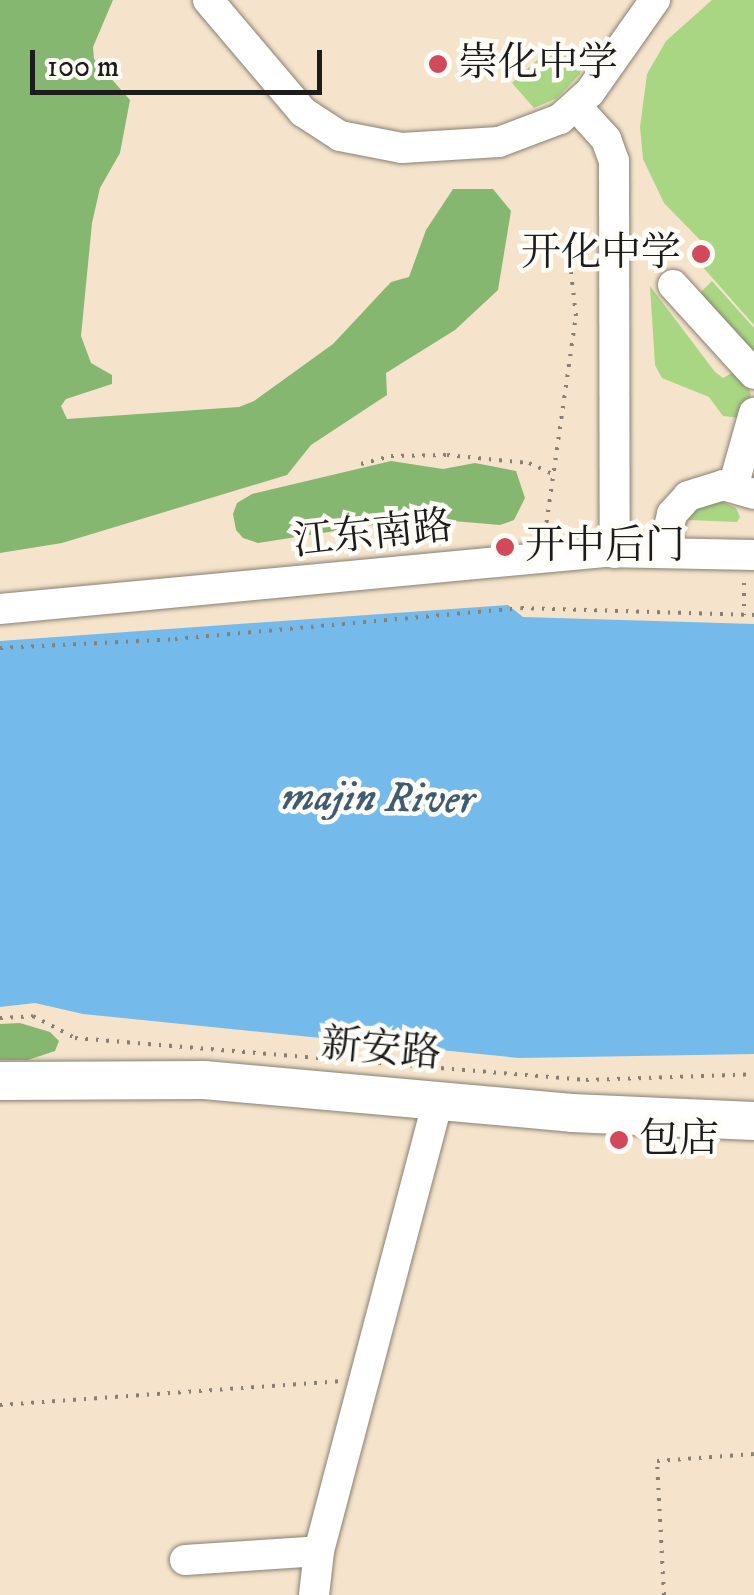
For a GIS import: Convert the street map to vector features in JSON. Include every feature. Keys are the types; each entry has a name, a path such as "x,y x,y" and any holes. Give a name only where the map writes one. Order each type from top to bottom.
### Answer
{"main road":[{"name":"新安路","path":"0,1081 204,1080 438,1101 754,1121"}],"street":[{"path":"208,0 303,112 340,136 402,148 499,142 560,118 576,106 655,0"},
{"path":"576,106 606,139 616,179 615,552"},
{"path":"672,285 754,374"},
{"path":"663,553 672,514 688,496 704,488 744,490 754,413"},
{"name":"江东南路","path":"0,610 615,552 663,553 749,569"},
{"path":"314,1595 319,1551 438,1101"},
{"path":"186,1560 319,1551"}],"path":[{"path":"542,558 576,316 569,287 569,255"},
{"path":"361,464 391,456 447,455 529,464 554,474"},
{"path":"744,615 749,569"},
{"path":"0,648 175,639 521,608 754,615"},
{"path":"0,1018 33,1016 74,1038 586,1080 754,1074"},
{"path":"0,1406 364,1380"},
{"path":"664,1595 657,1461 754,1454"}],"green space":[{"path":"0,0 113,0 93,47 94,59 130,100 120,153 100,188 92,223 81,336 91,363 112,375 112,384 66,399 61,406 67,419 239,407 254,401 333,344 391,282 409,277 426,230 453,189 493,189 511,211 498,290 455,330 386,373 387,395 311,445 287,475 62,543 0,553"},
{"path":"712,0 754,0 754,325 693,256 704,244 664,203 643,159 640,127 647,74 666,41"},
{"path":"557,42 581,69 580,74 557,98 534,108 512,83"},
{"path":"712,281 754,328 754,356 700,293"},
{"path":"650,286 715,372 723,378 732,373 749,386 751,396 741,418 723,416 709,397 662,378 655,365"},
{"path":"391,461 443,469 475,463 516,471 525,498 514,520 500,525 418,518 258,543 243,538 236,530 233,514 237,503 252,494"},
{"path":"714,498 736,508 740,517 737,522 688,520 689,511"},
{"path":"20,1023 50,1032 59,1041 55,1051 28,1060 0,1060 0,1024"}],"water":[{"name":"majin River","path":"508,605 523,617 754,624 754,1054 519,1058 83,1014 35,1003 0,1007 0,641"}],"place":[{"name":"崇化中学","path":"438,64"},
{"name":"开化中学","path":"701,254"},
{"name":"开中后门","path":"505,547"},
{"name":"包店","path":"619,1140"}]}
